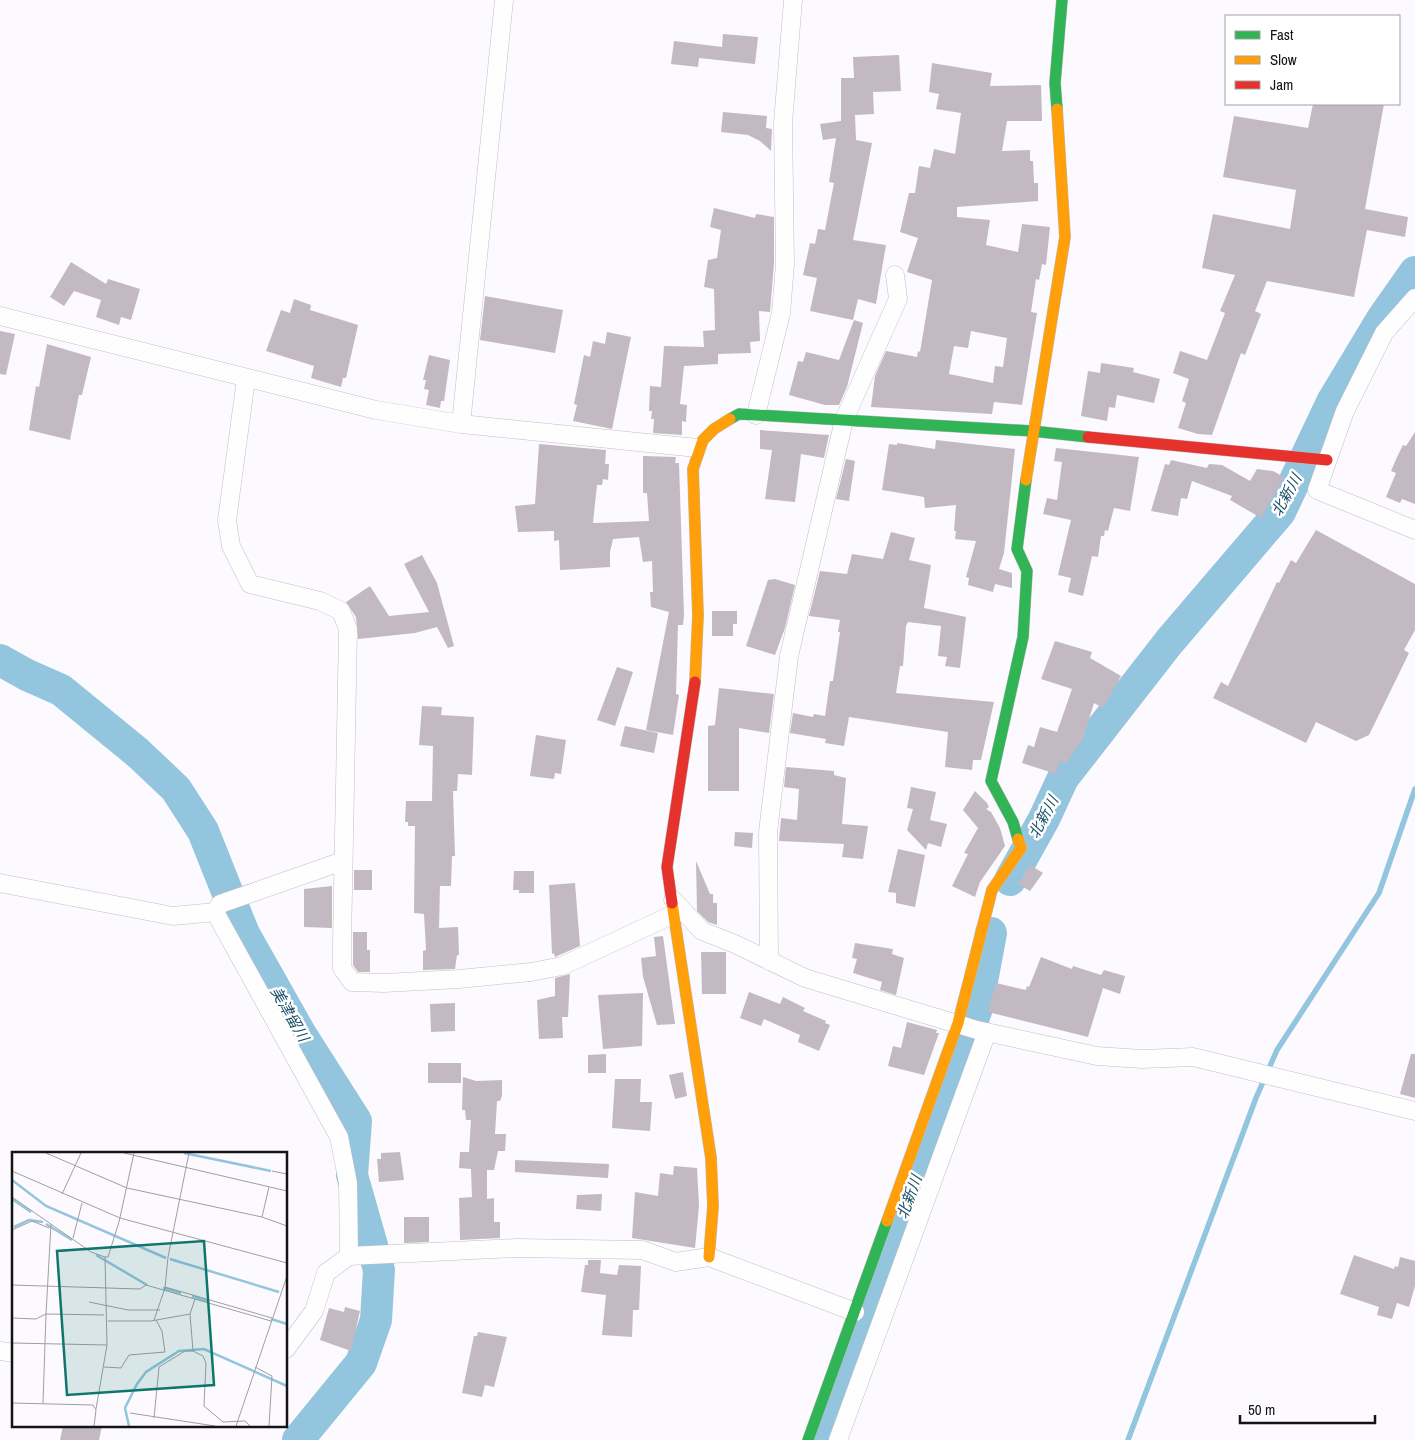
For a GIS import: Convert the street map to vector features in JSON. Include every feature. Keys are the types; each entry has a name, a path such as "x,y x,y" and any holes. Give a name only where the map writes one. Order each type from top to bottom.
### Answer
{"street":[{"path":"461,424 504,0"},
{"path":"756,415 781,313 785,264 783,123 793,0"},
{"path":"808,1440 958,1023 992,890 1021,848 1012,822 991,781 1023,637 1027,571 1017,549 1032,431 1064,237 1055,82 1062,0"},
{"path":"769,961 768,832 789,656 844,420 898,299 895,275"},
{"path":"1415,298 1384,333 1322,459 1317,490 1415,530"},
{"path":"0,316 246,380 376,410 461,424 697,448"},
{"path":"246,380 227,520 231,546 250,584 320,601 341,610 348,629 342,968 352,982 384,983 459,978 531,972 562,966 673,907"},
{"path":"709,1257 713,1206 712,1158 667,867 695,688 698,615 693,468 697,448 707,434 739,414 1032,431 1280,457 1322,459"},
{"path":"0,883 173,916 217,908 247,895 343,861"},
{"path":"673,907 702,931 735,944 805,978 982,1031 1097,1056 1142,1058 1193,1056 1415,1111"},
{"path":"217,908 339,1137 348,1183 355,1256"},
{"path":"838,1440 982,1031"},
{"path":"288,1346 314,1311 326,1273 355,1256 388,1256 517,1248 642,1250 676,1262 709,1257 855,1312"}],"building":[{"path":"723,34 758,37 755,64 699,58 698,67 671,64 674,41 722,47"},
{"path":"899,55 901,91 873,92 874,114 855,115 856,140 872,143 853,240 886,245 876,304 858,299 853,320 810,311 817,278 803,275 810,243 815,244 818,229 825,230 834,183 829,182 836,138 823,140 820,124 841,121 841,78 854,78 853,57"},
{"path":"932,63 992,73 990,86 1041,85 1042,121 1007,121 1002,151 1030,150 1030,161 1033,161 1034,183 1038,183 1038,201 957,207 957,217 990,220 986,245 1018,252 1022,224 1050,227 1046,265 1042,264 1039,280 1036,279 1031,312 1037,313 1022,405 994,402 992,414 871,407 875,376 886,351 917,357 918,351 920,352 932,280 907,272 918,238 900,232 909,193 915,193 919,166 930,168 934,149 955,154 961,113 936,109 939,94 929,92","holes":["971,331 1007,338 1003,367 995,366 993,383 949,374 954,346 968,348"]},
{"path":"1313,105 1384,105 1365,209 1408,217 1405,237 1367,230 1354,297 1267,281 1255,311 1261,314 1245,355 1241,353 1212,435 1198,434 1178,428 1186,403 1182,401 1189,379 1173,373 1180,351 1207,360 1225,313 1220,311 1235,275 1202,268 1213,214 1290,229 1296,190 1223,177 1234,116 1308,128"},
{"path":"723,112 767,116 766,128 772,129 771,151 760,141 748,135 721,132"},
{"path":"714,208 755,218 756,214 774,217 774,264 770,312 759,311 760,341 750,342 751,353 718,354 718,364 684,366 680,404 687,405 686,422 682,421 682,435 653,433 654,419 651,419 652,411 649,411 650,386 661,387 664,346 704,347 703,331 715,330 714,289 704,287 708,260 717,258 721,230 710,227"},
{"path":"71,262 106,284 108,279 140,289 131,320 121,317 119,325 96,317 101,300 74,291 64,306 50,297"},
{"path":"485,296 563,310 555,353 480,340"},
{"path":"294,299 311,305 310,310 358,325 346,378 343,378 341,387 311,378 314,366 266,351 281,310 290,313"},
{"path":"854,320 863,323 847,387 839,405 825,405 789,395 798,361 803,362 806,352 839,360"},
{"path":"0,331 15,334 6,375 0,374"},
{"path":"607,332 631,337 612,429 573,421 577,405 574,404 584,355 590,357 593,341 605,344"},
{"path":"47,344 91,357 82,395 79,395 70,440 29,430 36,386 39,387"},
{"path":"429,355 450,360 444,401 441,401 440,408 426,405 429,390 424,389 426,380 423,380"},
{"path":"1101,363 1134,368 1133,372 1160,379 1154,403 1117,395 1115,408 1109,407 1107,421 1081,416 1088,371 1100,373"},
{"path":"760,430 829,435 824,458 801,454 795,502 765,499 772,450 760,449"},
{"path":"1415,432 1415,504 1402,499 1400,503 1386,497 1396,473 1391,471 1403,445 1406,446"},
{"path":"936,440 1015,449 1004,553 999,569 1012,573 1012,588 995,584 993,592 968,585 969,578 966,577 976,541 955,539 956,505 925,508 924,497 882,490 889,444 897,445 897,443 935,449"},
{"path":"539,444 606,450 605,464 609,464 608,480 603,479 602,485 597,485 593,523 649,521 647,493 643,493 643,456 676,457 675,463 679,463 684,615 683,625 678,625 676,694 679,695 673,735 646,730 669,612 651,607 650,592 653,592 652,561 643,562 639,537 613,539 610,552 610,567 560,570 559,540 554,541 554,531 518,532 515,506 535,504"},
{"path":"1056,448 1139,457 1130,511 1114,508 1108,531 1105,530 1104,536 1101,536 1098,557 1092,556 1083,596 1068,592 1071,578 1058,575 1071,520 1043,514 1047,498 1057,500 1062,462 1054,461"},
{"path":"846,459 855,461 849,501 836,499"},
{"path":"1171,460 1207,468 1209,464 1222,465 1250,481 1257,469 1273,471 1284,477 1261,518 1230,500 1232,496 1192,481 1187,499 1181,498 1178,516 1151,511 1165,464 1169,465"},
{"path":"1316,530 1415,584 1415,630 1404,650 1409,653 1369,735 1356,741 1316,722 1306,743 1213,698 1221,682 1228,686 1277,582 1279,583 1291,560 1296,563"},
{"path":"891,532 915,538 909,560 931,565 924,608 966,617 960,668 945,666 947,657 938,656 941,626 908,622 906,626 903,666 900,666 896,693 994,702 981,760 973,760 972,770 945,767 948,732 849,717 844,746 825,743 826,739 790,733 793,713 813,717 814,714 825,716 830,681 833,681 840,620 809,616 820,571 847,574 852,554 883,559"},
{"path":"422,555 437,583 454,646 448,648 437,627 415,633 358,639 356,617 346,602 370,586 389,616 429,612 404,564"},
{"path":"775,579 795,585 785,628 775,655 746,646 768,580"},
{"path":"712,611 737,611 737,624 733,624 733,636 712,636"},
{"path":"1055,641 1092,652 1090,658 1121,676 1103,708 1094,703 1082,742 1080,742 1067,763 1060,761 1056,774 1022,763 1028,745 1034,747 1040,727 1057,732 1072,689 1041,679"},
{"path":"617,667 633,672 615,726 597,720"},
{"path":"719,688 774,694 769,733 739,728 739,791 708,791 708,726 715,725"},
{"path":"422,706 442,707 441,715 474,717 472,775 458,774 457,791 453,791 455,856 452,856 451,886 440,886 439,928 458,927 459,955 457,955 455,969 423,970 423,951 426,950 424,914 414,913 415,826 408,826 408,822 405,822 406,801 432,801 433,746 419,745"},
{"path":"625,726 658,733 654,753 620,746"},
{"path":"536,735 566,740 561,774 555,773 554,779 530,776"},
{"path":"786,767 834,771 834,775 846,778 842,824 868,826 863,859 842,857 844,844 779,841 781,818 797,820 799,789 784,787"},
{"path":"911,787 936,792 930,820 947,824 941,847 928,843 926,850 907,830 913,809 907,808"},
{"path":"975,791 987,803 989,807 986,809 991,812 1000,828 1005,846 980,882 975,897 952,886 968,854 964,853 978,828 963,810"},
{"path":"735,832 753,833 752,848 734,846"},
{"path":"898,849 925,855 915,907 896,903 896,893 888,892"},
{"path":"696,861 710,894 713,894 713,903 717,903 717,925 708,922 697,911"},
{"path":"1030,865 1043,873 1030,891 1018,884"},
{"path":"354,870 372,870 372,890 354,890"},
{"path":"514,871 534,871 534,893 519,893 519,890 513,890"},
{"path":"575,883 580,946 555,957 554,953 552,954 549,885"},
{"path":"332,886 332,928 304,927 304,889"},
{"path":"353,932 367,932 367,950 370,950 370,972 358,972 353,965"},
{"path":"663,936 675,1024 657,1025 643,977 641,958 656,956 654,937"},
{"path":"855,943 893,949 892,954 904,958 896,995 880,990 882,982 853,973 857,959 852,958"},
{"path":"701,952 726,952 726,994 702,994"},
{"path":"1041,957 1072,969 1073,966 1101,975 1104,970 1125,976 1120,994 1103,988 1088,1037 988,1012 996,983 1026,990"},
{"path":"570,974 568,1017 562,1017 563,1038 539,1039 537,1000 555,996 555,978"},
{"path":"749,992 780,1004 783,997 805,1008 803,1011 826,1021 825,1023 830,1025 819,1051 798,1042 800,1035 764,1019 761,1026 740,1018"},
{"path":"643,993 642,1046 603,1049 598,995"},
{"path":"455,1003 455,1031 431,1032 430,1004"},
{"path":"907,1022 937,1030 936,1033 939,1033 924,1075 888,1066 893,1046 901,1048"},
{"path":"606,1054 606,1073 588,1073 588,1055"},
{"path":"1411,1054 1415,1054 1415,1098 1400,1094"},
{"path":"428,1063 461,1063 461,1083 428,1083"},
{"path":"683,1072 687,1096 675,1099 669,1075"},
{"path":"463,1077 476,1081 502,1080 502,1096 500,1101 497,1101 495,1134 506,1134 505,1151 498,1151 494,1170 487,1170 487,1199 494,1198 494,1222 500,1222 500,1238 460,1240 459,1198 472,1197 471,1169 459,1168 460,1152 469,1152 471,1120 466,1120 465,1110 462,1110"},
{"path":"615,1079 641,1079 640,1102 652,1102 650,1131 612,1128"},
{"path":"400,1152 404,1180 379,1182 377,1159 381,1159 381,1153"},
{"path":"515,1160 609,1164 608,1178 515,1172"},
{"path":"674,1166 697,1168 699,1206 695,1248 632,1238 635,1192 658,1196 660,1173 673,1175"},
{"path":"602,1194 601,1211 576,1209 577,1195"},
{"path":"404,1217 429,1217 429,1242 404,1243"},
{"path":"1354,1255 1394,1269 1395,1266 1398,1267 1400,1257 1415,1261 1415,1286 1409,1307 1397,1303 1392,1319 1377,1315 1379,1307 1340,1294"},
{"path":"588,1260 601,1260 600,1273 617,1275 619,1265 641,1266 639,1310 633,1310 632,1337 602,1335 606,1295 581,1292 585,1265 588,1265"},
{"path":"345,1307 360,1311 351,1351 320,1340 329,1308 344,1312"},
{"path":"478,1332 507,1337 494,1387 485,1385 482,1397 462,1393 474,1336 477,1336"},
{"path":"63,1428 102,1428 99,1440 60,1440"}],"waterway":[{"name":"北新川","path":"1010,880 1044,819 1063,778 1169,642 1280,512 1332,402 1382,319 1415,272"},
{"name":"美津留川","path":"0,660 27,675 61,690 138,753 176,789 203,831 244,934 300,1033 356,1121 352,1175 379,1270 376,1320 361,1363 298,1440"},
{"path":"1128,1440 1256,1098 1277,1050 1379,893 1415,789"},
{"name":"北新川","path":"822,1440 941,1114 977,1008 991,933"}],"traffic: fast":[{"path":"1057,109 1055,83 1062,0"},
{"path":"730,419 739,414 1032,431 1088,437"},
{"path":"1018,839 1013,822 991,781 1023,637 1027,571 1017,549 1026,480"},
{"path":"808,1440 887,1221"}],"traffic: slow":[{"path":"1026,480 1065,237 1057,109"},
{"path":"695,682 698,615 693,469 703,440 714,429 730,419"},
{"path":"887,1221 958,1023 992,890 1021,848 1018,839"},
{"path":"672,903 711,1158 713,1206 709,1257"}],"traffic: jam":[{"path":"1088,437 1327,460"},
{"path":"672,903 667,867 695,682"}]}
